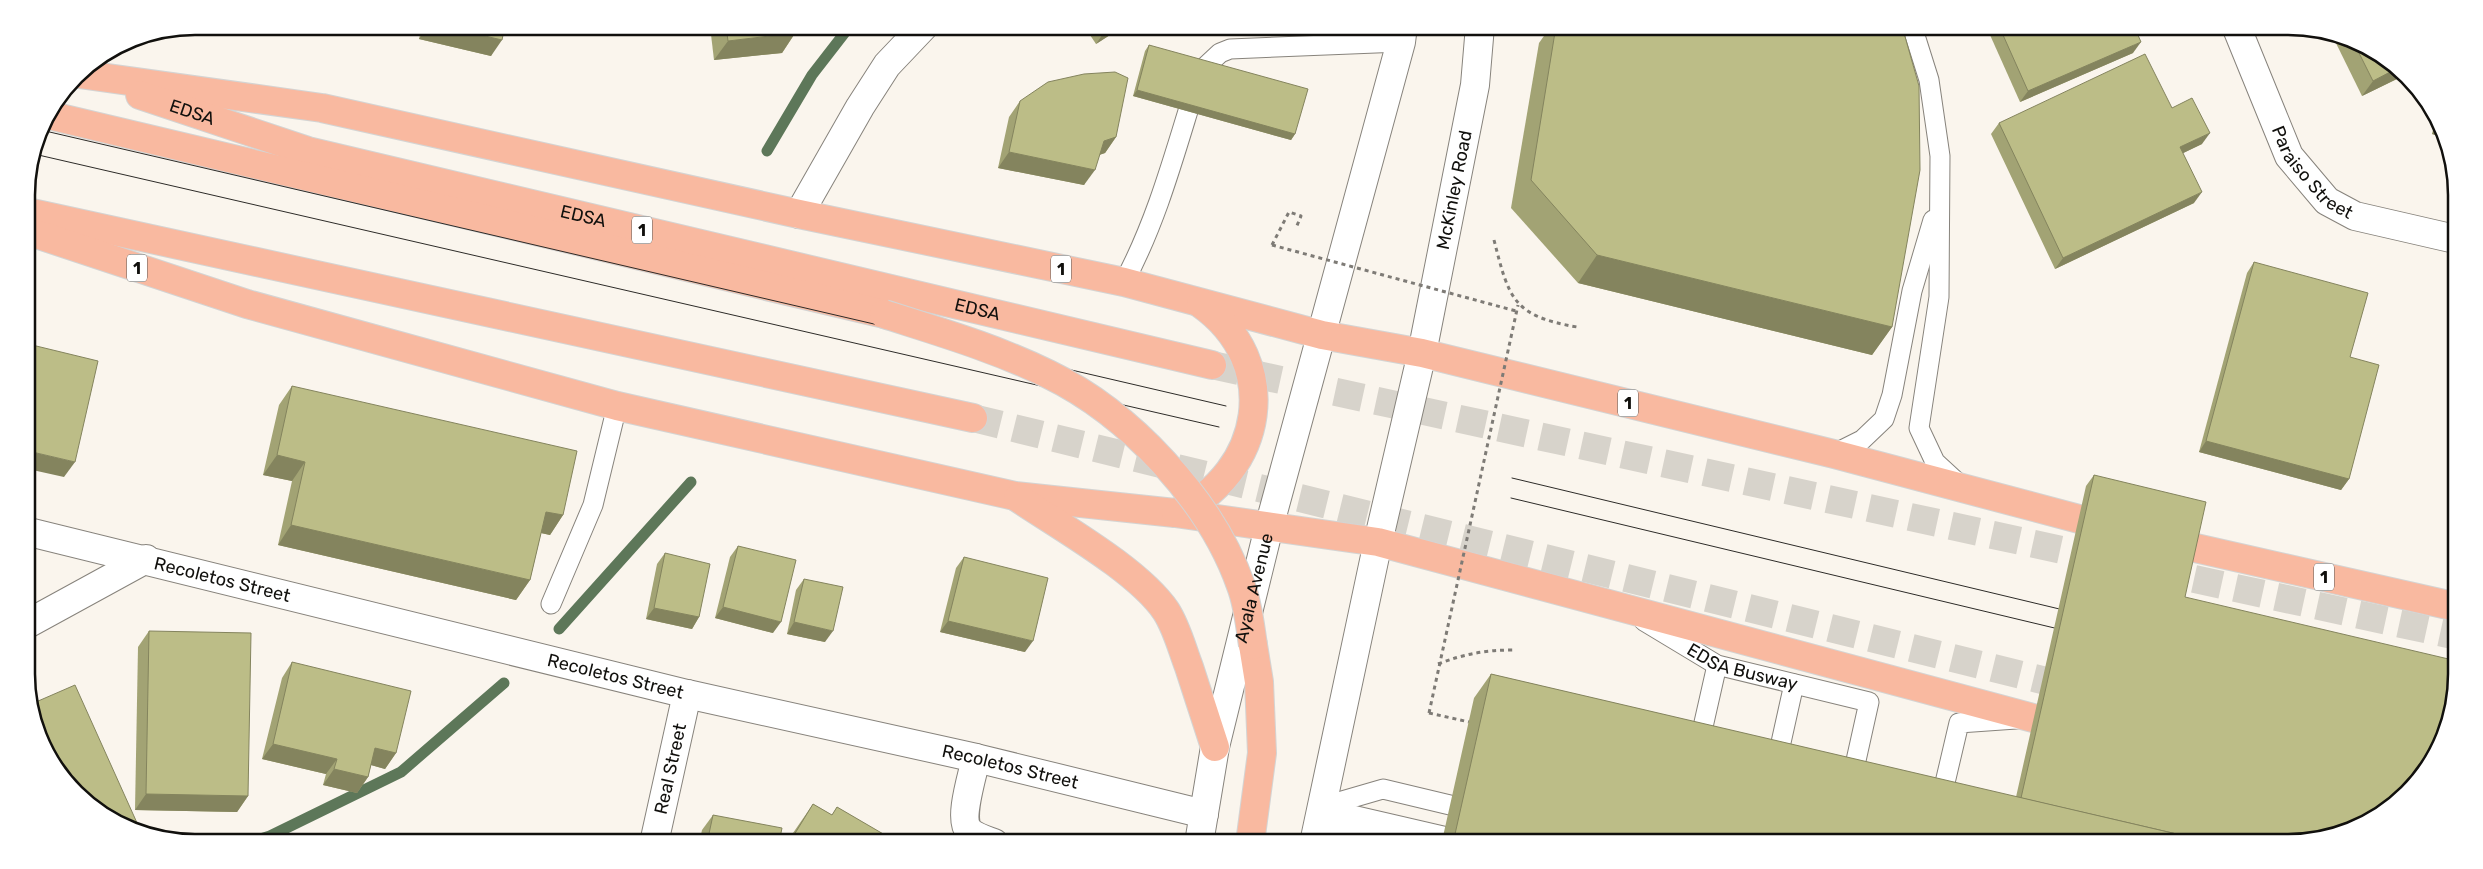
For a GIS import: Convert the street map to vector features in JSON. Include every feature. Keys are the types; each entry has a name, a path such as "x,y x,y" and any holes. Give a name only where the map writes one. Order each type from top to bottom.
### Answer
{"highway":[{"name":"1","path":"89,76 322,108 799,214 1124,282 1194,299 1322,335 1422,352 1834,454 2079,518"},
{"name":"EDSA","path":"87,78 308,151 1212,365"},
{"path":"55,117 884,314 978,344 1048,374 1076,389 1114,416 1144,443 1182,483 1230,558 1242,588 1256,664 1262,753 1251,834"},
{"name":"1","path":"35,214 973,418"},
{"name":"1","path":"35,234 247,304 617,406 1015,496 1175,513 1378,542 2033,718"},
{"path":"1175,513 1195,504 1213,491 1229,475 1241,456 1249,435 1253,413 1253,390 1249,368 1240,348 1228,329 1212,312 1194,299"},
{"path":"1015,496 1115,564 1141,583 1156,598 1167,612 1179,638 1215,747"},
{"name":"1","path":"2191,546 2448,605"}],"street":[{"path":"799,214 860,106 887,65 915,35"},
{"path":"1322,335 1402,35"},
{"name":"McKinley Road","path":"1422,352 1475,85 1479,35"},
{"name":"Paraiso Street","path":"2240,35 2289,156 2327,201 2355,216 2448,237"},
{"name":"Ayala Avenue","path":"1201,834 1215,747 1269,527 1322,335"},
{"path":"1318,823 1378,542 1422,352"},
{"name":"Recoletos Street","path":"35,534 146,559 687,694 976,758 1204,814"},
{"path":"35,620 146,559"},
{"name":"Real Street","path":"656,834 687,694"},
{"path":"973,834 968,830 964,818 976,758"}],"lane":[{"path":"1205,67 1220,54 1230,50 1391,35"},
{"path":"1915,35 1929,80 1940,156 1939,297 1918,428 1935,462 1963,488"},
{"path":"1124,282 1142,248 1157,211 1188,111"},
{"path":"1834,454 1862,440 1884,419 1892,395 1912,291 1939,202"},
{"path":"551,604 593,505 617,406"},
{"name":"EDSA Busway","path":"1626,610 1717,665 1869,702 1850,786"},
{"path":"1697,750 1717,665"},
{"path":"1775,769 1794,684"},
{"path":"1940,807 1959,723 2033,718"},
{"path":"1318,823 1383,790 1450,805"},
{"path":"1318,823 1424,834"},
{"path":"1318,823 1368,834"}],"path":[{"path":"1296,228 1300,216 1289,212 1272,245 1516,311"},
{"path":"1494,240 1508,289 1518,305 1550,322 1577,327"},
{"path":"1469,722 1429,714 1438,664 1518,305"},
{"path":"1438,664 1450,659 1487,650 1512,650"}],"building":[{"path":"481,35 503,35 502,40"},
{"path":"727,35 778,35 728,41"},
{"path":"1555,35 1905,35 1919,86 1920,170 1892,327 1597,255 1531,180"},
{"path":"2003,35 2138,35 2141,42 2028,91"},
{"path":"1149,45 1308,89 1295,134 1137,90"},
{"path":"2358,50 2390,72 2373,81"},
{"path":"2145,54 2172,108 2192,98 2210,133 2180,147 2202,192 2063,258 1999,123"},
{"path":"1115,72 1128,78 1116,137 1104,141 1095,170 1009,152 1020,101 1048,82 1084,74"},
{"path":"2254,262 2368,293 2350,357 2379,365 2349,479 2206,441"},
{"path":"35,346 98,361 75,462 35,453"},
{"path":"292,386 577,451 563,515 546,512 530,580 291,525 305,462 277,455"},
{"path":"2094,475 2206,502 2185,597 2448,659 2448,685 2440,726 2432,745 2421,763 2401,787 2385,801 2359,818 2340,826 2299,834 2177,834 2021,798"},
{"path":"738,546 796,560 781,622 723,607"},
{"path":"665,553 710,564 699,617 654,608"},
{"path":"964,557 1048,578 1033,641 948,621"},
{"path":"804,579 843,587 833,631 794,622"},
{"path":"149,631 251,633 248,796 146,794"},
{"path":"292,662 411,691 396,753 375,748 368,777 334,769 337,759 273,744"},
{"path":"1491,674 2177,834 1455,834"},
{"path":"75,685 137,824 106,807 75,780 51,745 43,726 37,701"},
{"path":"813,804 832,815 837,807 883,834 795,834"},
{"path":"713,815 782,828 781,834 709,834"}],"waterway":[{"path":"767,151 812,75 843,35"},
{"path":"559,629 691,482"},
{"path":"274,834 401,772 504,683"}],"tunnel":[{"path":"1212,365 2108,560"},
{"path":"973,418 2079,689"},
{"path":"2153,570 2448,634"}],"tram line":[{"path":"48,132 1226,406"},
{"path":"40,155 1219,427"},
{"path":"1512,478 2072,612"},
{"path":"1511,498 2067,631"}]}
